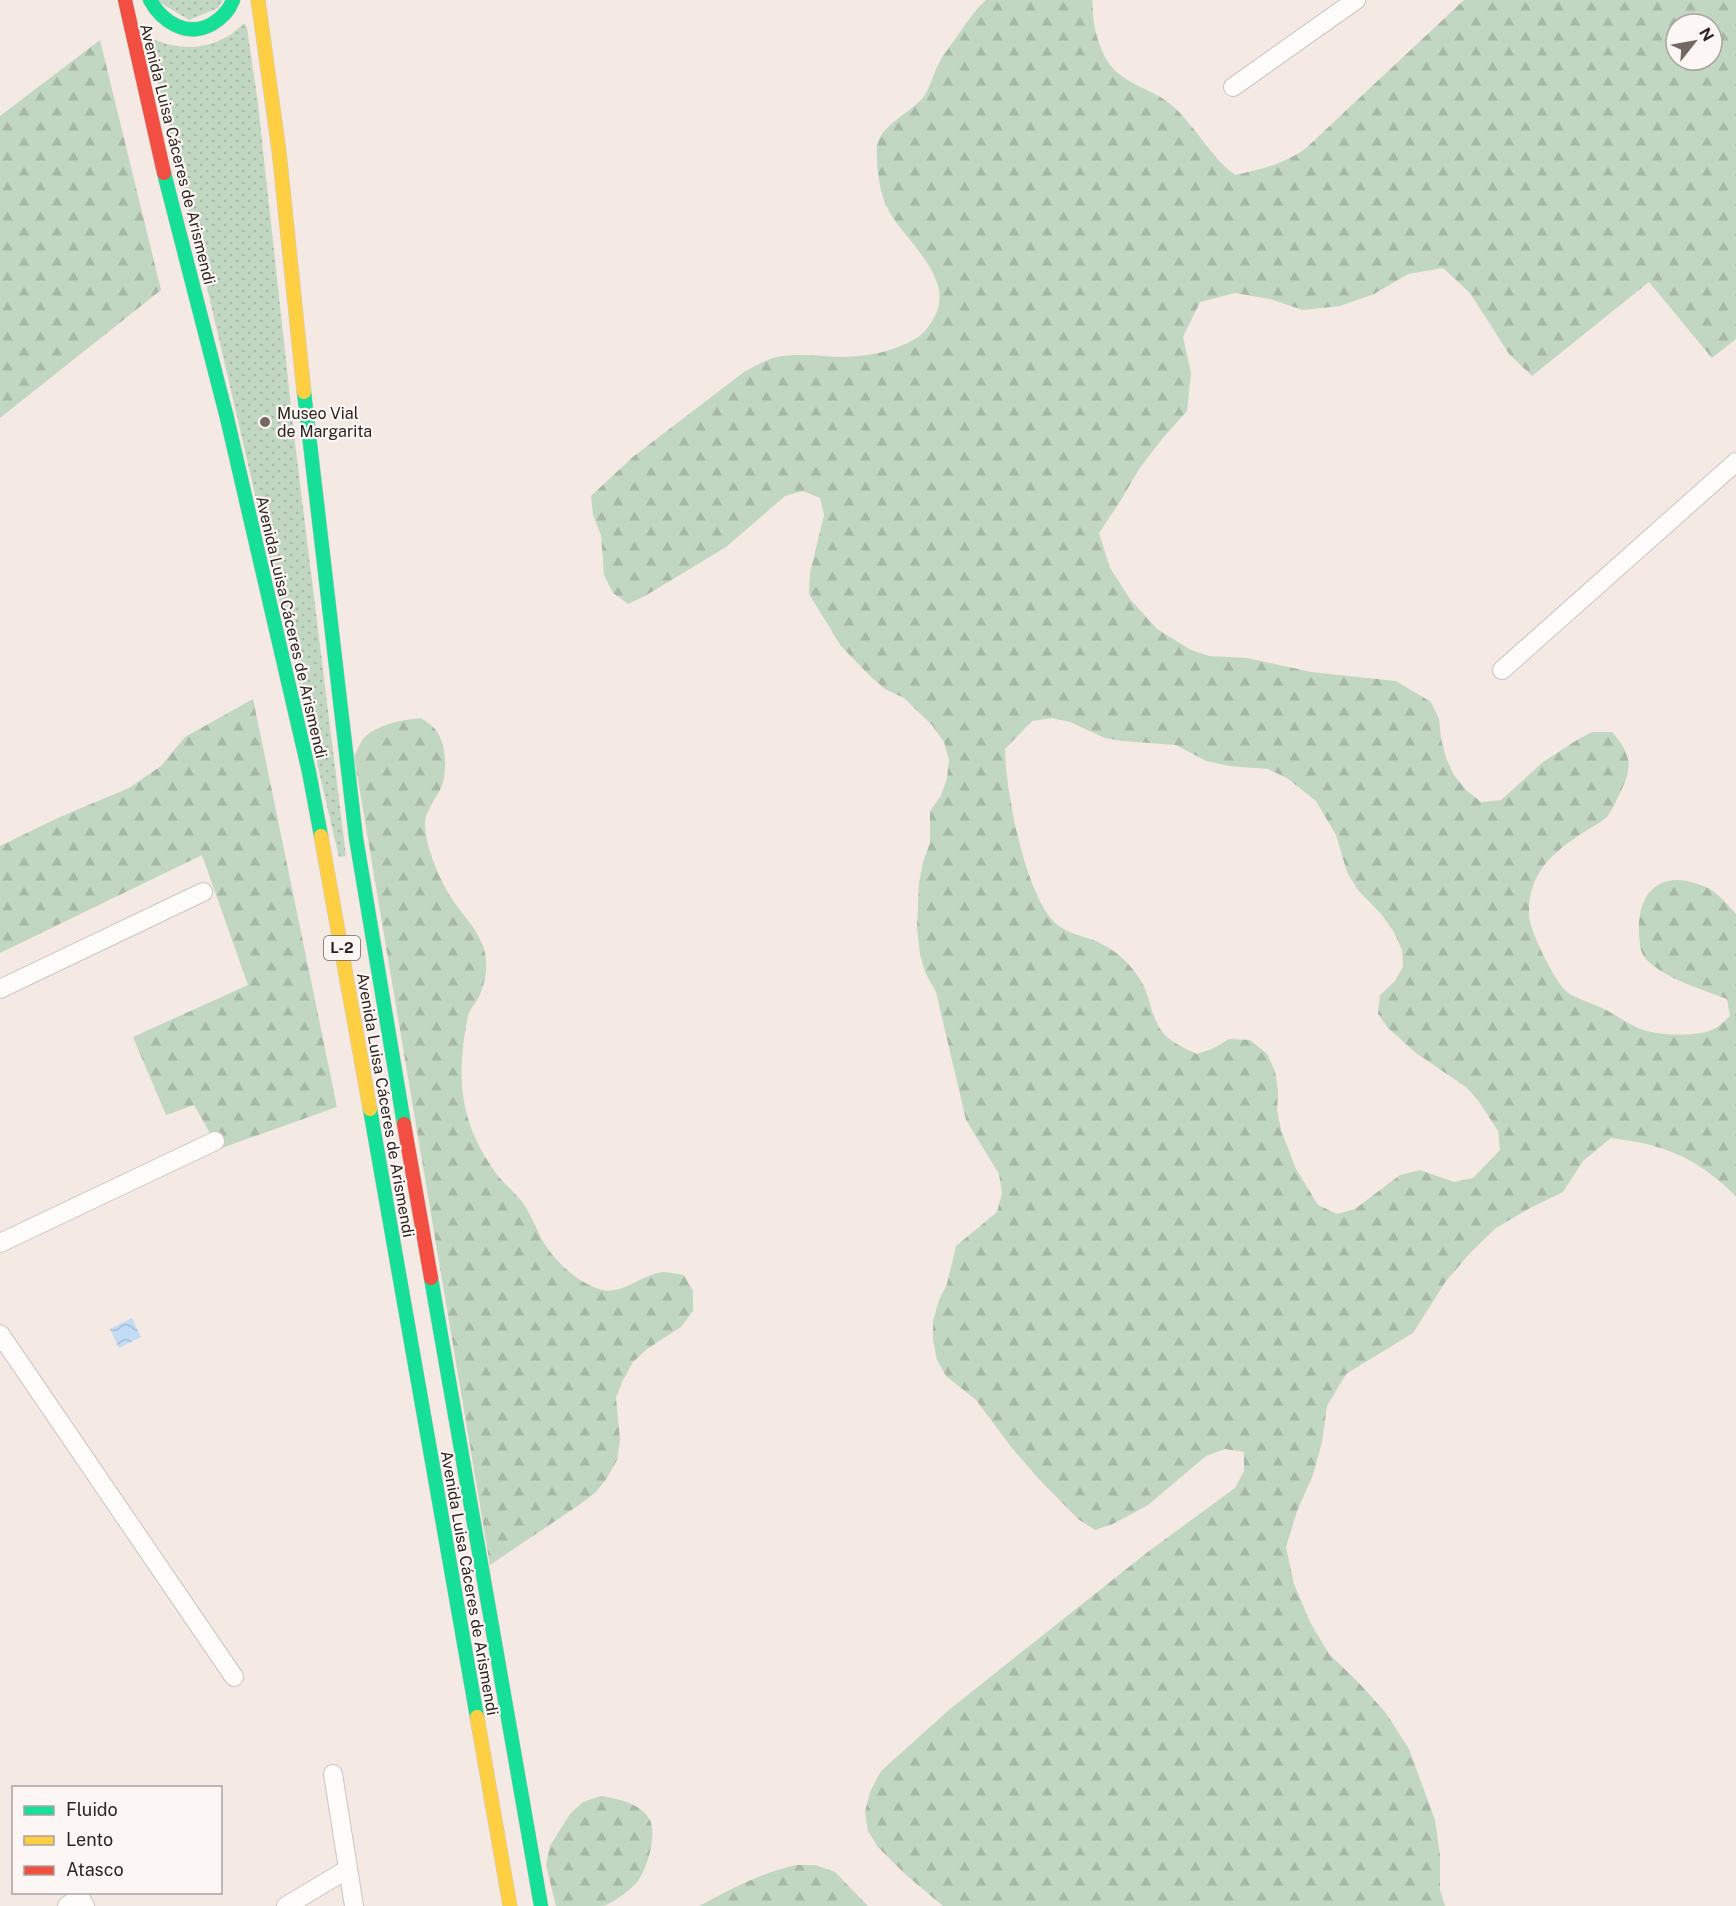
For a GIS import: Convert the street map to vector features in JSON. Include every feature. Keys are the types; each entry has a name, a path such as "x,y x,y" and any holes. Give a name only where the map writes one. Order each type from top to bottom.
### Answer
{"main road":[{"name":"Avenida Luisa Cáceres de Arismendi","path":"124,0 166,183 227,418 309,772 510,1906"},
{"path":"150,0 164,18 182,30 196,31 210,27 223,17 233,0"},
{"name":"Avenida Luisa Cáceres de Arismendi","path":"258,0 279,151 293,300 356,838 541,1906"}],"street":[{"path":"1233,87 1356,0"},
{"path":"1502,670 1736,462"},
{"path":"0,990 203,892"},
{"path":"0,1243 215,1141"},
{"path":"0,1334 234,1677"},
{"path":"333,1774 354,1906"},
{"path":"286,1906 348,1869"}],"green space":[{"path":"156,0 223,0 218,8 189,20"},
{"path":"986,0 1092,0 1096,33 1108,62 1121,76 1162,98 1178,111 1217,159 1235,175 1280,163 1305,149 1464,0 1736,0 1736,339 1712,358 1649,282 1532,376 1509,354 1470,293 1443,268 1408,274 1374,294 1340,306 1303,310 1270,299 1235,293 1200,302 1183,337 1191,373 1187,411 1139,469 1099,533 1110,568 1130,599 1157,629 1191,650 1209,656 1247,658 1311,672 1396,681 1431,702 1439,719 1446,758 1454,775 1466,790 1481,802 1501,800 1543,762 1577,740 1592,732 1612,732 1624,748 1628,763 1626,778 1618,797 1607,817 1552,856 1538,876 1530,900 1530,922 1538,943 1556,978 1570,994 1644,1030 1676,1035 1699,1033 1716,1028 1730,1016 1727,999 1683,982 1662,971 1645,958 1639,938 1639,920 1641,909 1650,892 1665,882 1675,880 1687,881 1710,889 1736,914 1736,1196 1707,1171 1679,1155 1648,1145 1611,1138 1583,1161 1563,1192 1496,1228 1446,1281 1413,1333 1346,1374 1327,1406 1322,1442 1313,1475 1297,1511 1286,1547 1294,1584 1310,1622 1329,1654 1386,1713 1409,1749 1435,1820 1440,1855 1440,1890 1445,1906 943,1906 905,1874 878,1847 868,1831 865,1812 870,1792 881,1771 950,1709 1149,1551 1235,1488 1244,1471 1244,1452 1225,1449 1206,1456 1148,1505 1113,1524 1095,1530 1078,1519 1037,1477 976,1400 946,1376 937,1360 933,1340 933,1321 939,1300 947,1284 956,1246 997,1212 1002,1193 999,1174 966,1120 936,992 925,972 920,954 917,928 919,883 930,843 930,811 941,796 947,778 949,760 944,742 932,725 904,698 885,689 870,676 841,646 809,594 810,573 824,515 820,498 803,491 785,496 726,547 628,604 613,593 604,575 601,535 593,515 591,496 634,456 744,372 760,363 785,356 849,357 879,353 906,344 918,337 935,316 939,301 938,286 932,271 886,205 878,176 877,147 883,132 925,95 942,58","holes":["1052,718 1070,722 1105,738 1176,745 1206,761 1229,766 1268,769 1287,778 1316,801 1336,835 1347,872 1357,889 1382,915 1394,932 1402,950 1403,967 1394,982 1380,995 1378,1014 1388,1028 1416,1053 1466,1087 1478,1100 1498,1131 1500,1150 1473,1178 1454,1182 1420,1170 1400,1175 1355,1209 1337,1214 1318,1205 1296,1169 1281,1130 1277,1110 1278,1091 1275,1071 1267,1054 1250,1040 1229,1039 1197,1054 1176,1043 1160,1029 1144,987 1126,962 1103,945 1059,926 1047,913 1027,870 1020,844 1013,816 1005,749 1032,721"]},
{"name":"Museo Vial de Margarita","path":"243,24 247,28 258,104 295,443 346,856 339,857 148,42 153,39 177,46 201,46 223,39"},
{"path":"100,40 161,290 0,418 0,116"},
{"path":"253,699 337,1107 219,1149 194,1105 166,1115 133,1037 248,985 202,855 0,953 0,846 60,817 129,788 161,766 185,737"},
{"path":"421,718 439,735 445,759 443,783 425,822 427,841 447,891 478,936 485,953 485,980 468,1017 462,1062 464,1100 474,1136 495,1172 525,1206 546,1247 567,1270 583,1282 609,1291 617,1290 654,1274 667,1272 684,1275 693,1291 693,1311 681,1327 647,1349 633,1362 623,1380 616,1398 620,1440 617,1460 607,1478 595,1493 579,1505 490,1565 354,756 363,739 382,726"},
{"path":"601,1796 622,1800 635,1806 650,1820 652,1843 641,1877 621,1896 607,1905 556,1906 546,1865 550,1846 570,1814 583,1802"},
{"path":"796,1865 815,1865 835,1872 868,1906 699,1906 758,1877"}],"water":[{"path":"132,1318 141,1337 119,1348 110,1329"}],"traffic: fast":[{"path":"150,0 168,21 176,26 193,29 203,28 219,19 233,0"},
{"path":"164,173 227,418 309,772 321,836"},
{"path":"304,392 356,838 404,1124"},
{"path":"370,1109 477,1717"},
{"path":"431,1278 541,1906"}],"traffic: slow":[{"path":"258,0 279,151 304,392"},
{"path":"321,836 370,1109"},
{"path":"477,1717 510,1906"}],"traffic: jam":[{"path":"125,0 164,173"},
{"path":"404,1124 431,1278"}],"place":[{"name":"Museo Vial de Margarita","path":"265,422"}]}
